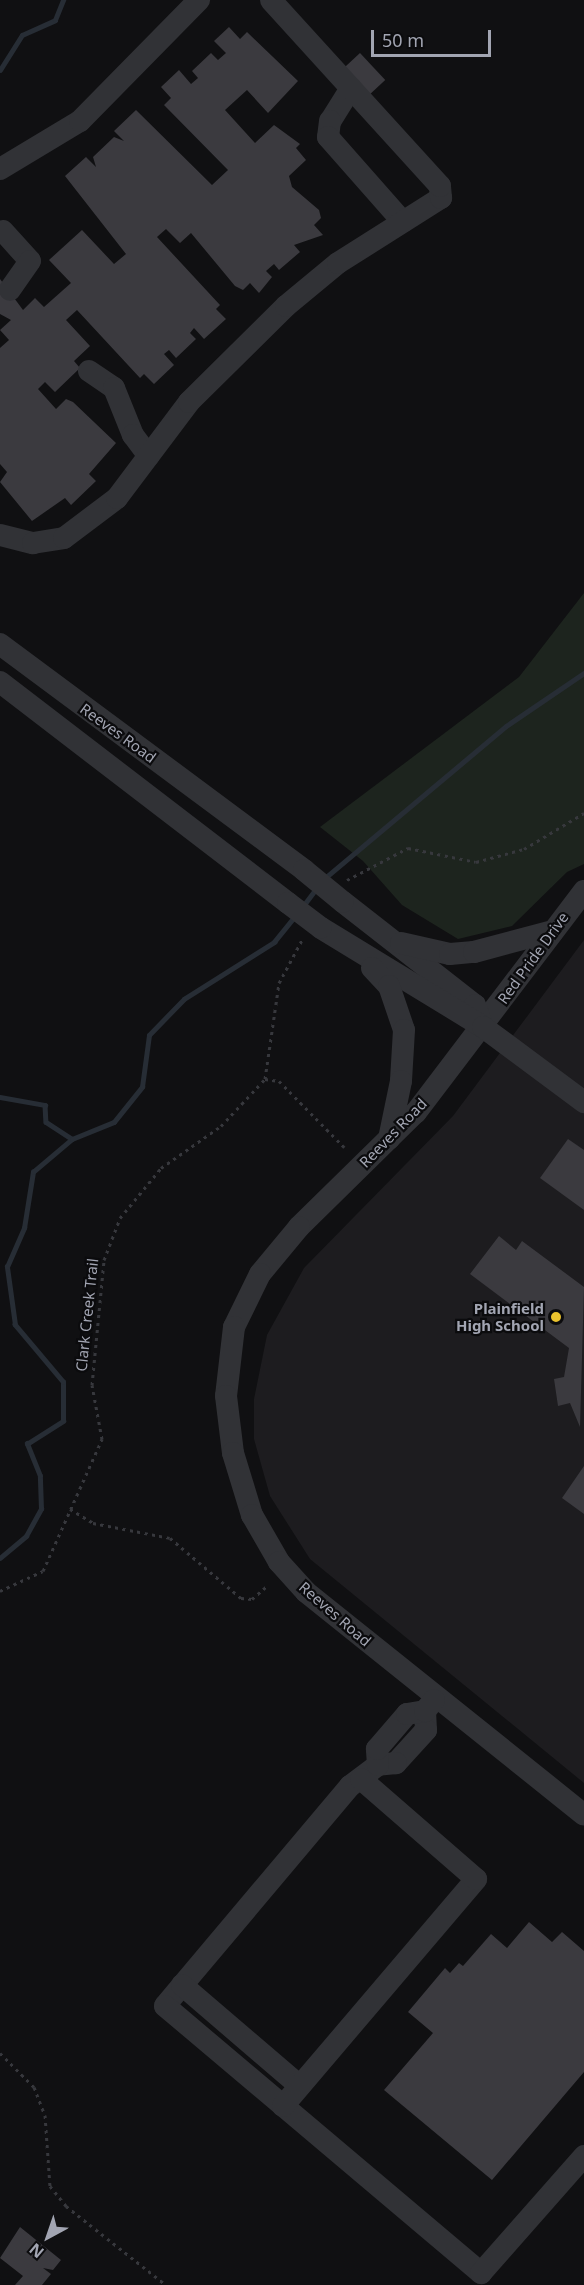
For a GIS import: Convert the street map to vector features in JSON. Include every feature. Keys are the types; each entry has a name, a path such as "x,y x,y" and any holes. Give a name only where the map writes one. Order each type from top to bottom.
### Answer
{"street":[{"path":"0,169 80,121 199,0"},
{"path":"0,535 33,543 64,538 117,498 189,402 286,306 338,263 441,198 440,186 271,0"},
{"path":"351,88 330,121 328,137 403,222"},
{"path":"1,231 30,261 10,290"},
{"path":"89,371 114,388 133,435 149,456"},
{"name":"Reeves Road","path":"0,644 341,896 475,1005 483,1027"},
{"name":"Reeves Road","path":"0,682 288,903 313,932 359,953 483,1027"},
{"name":"Red Pride Drive","path":"483,1027 584,891"},
{"path":"396,941 450,954 553,931"},
{"path":"359,953 389,986 404,1030 403,1072 389,1139"},
{"path":"483,1027 584,1102"},
{"name":"Reeves Road","path":"483,1027 389,1139 299,1227 260,1274 234,1328 226,1396 233,1453 252,1515 279,1562 306,1592 430,1704 584,1815"},
{"path":"430,1704 407,1714 377,1749 370,1772 165,2006 481,2273 584,2156"},
{"path":"284,2106 476,1879 370,1772"},
{"path":"182,1985 300,2086"}],"path":[{"path":"341,896 370,864 408,848 477,862 524,849 584,813"},
{"path":"313,932 279,983 265,1079 279,1081 344,1147"},
{"name":"Clark Creek Trail","path":"0,1591 43,1571 102,1440 92,1385 104,1260 120,1218 160,1168 221,1126 265,1079"},
{"path":"70,1509 93,1523 170,1538 241,1598 252,1599 267,1586"},
{"path":"0,2053 34,2087 45,2115 50,2186 66,2206 166,2285"}],"shaded area":[{"path":"584,593 584,864 567,872 512,926 458,939 402,905 363,861 320,827 519,677"},
{"path":"584,940 584,1783 310,1559 270,1496 254,1439 254,1399 267,1335 304,1268 453,1116"}],"building":[{"path":"229,27 240,39 247,32 298,81 268,113 247,90 225,110 255,143 274,125 300,144 296,148 306,160 289,176 292,187 319,210 321,218 314,225 323,235 294,245 300,252 279,270 274,264 266,271 272,277 259,293 250,283 243,290 235,286 191,233 180,243 166,229 157,237 220,305 216,309 226,319 204,339 194,328 190,333 196,339 176,358 169,350 164,354 174,365 154,384 144,374 140,378 77,310 66,320 90,346 74,361 80,368 55,392 45,382 38,389 56,409 66,399 73,402 116,443 89,474 96,481 71,505 65,498 32,521 0,482 7,472 0,464 0,348 9,340 0,330 11,320 0,314 0,279 23,310 35,298 44,307 71,283 49,260 82,230 114,264 126,254 65,176 86,157 96,167 93,157 114,137 124,141 114,131 136,110 212,185 228,170 164,105 171,98 161,87 179,70 191,84 198,78 192,71 211,53 218,60 226,53 214,41"},
{"path":"360,53 385,80 367,97 342,70"},
{"path":"568,1139 584,1150 584,1210 540,1178"},
{"name":"Plainfield High School","path":"499,1236 516,1250 522,1241 584,1287 580,1427 570,1403 558,1406 554,1379 564,1377 569,1348 470,1274"},
{"path":"584,1466 584,1514 562,1498"},
{"path":"529,1922 552,1942 562,1932 584,1951 584,2072 492,2180 384,2090 433,2033 408,2012 445,1968 450,1973 459,1963 463,1966 491,1934 507,1948"},
{"path":"20,2227 61,2260 53,2270 43,2268 51,2274 42,2285 15,2285 23,2276 0,2258"}],"waterway":[{"path":"0,70 22,35 55,20 63,0"},
{"path":"325,878 506,726 584,673"},
{"path":"303,906 316,889"},
{"path":"0,1558 26,1536 41,1509 40,1476 27,1444 63,1421 63,1382 15,1325 7,1267 24,1228 33,1172 72,1139 114,1122 142,1087 149,1035 184,999 274,942 294,917"},
{"path":"0,1097 45,1105 46,1122 72,1139"}],"place":[{"name":"Plainfield High School","path":"556,1317"}]}
